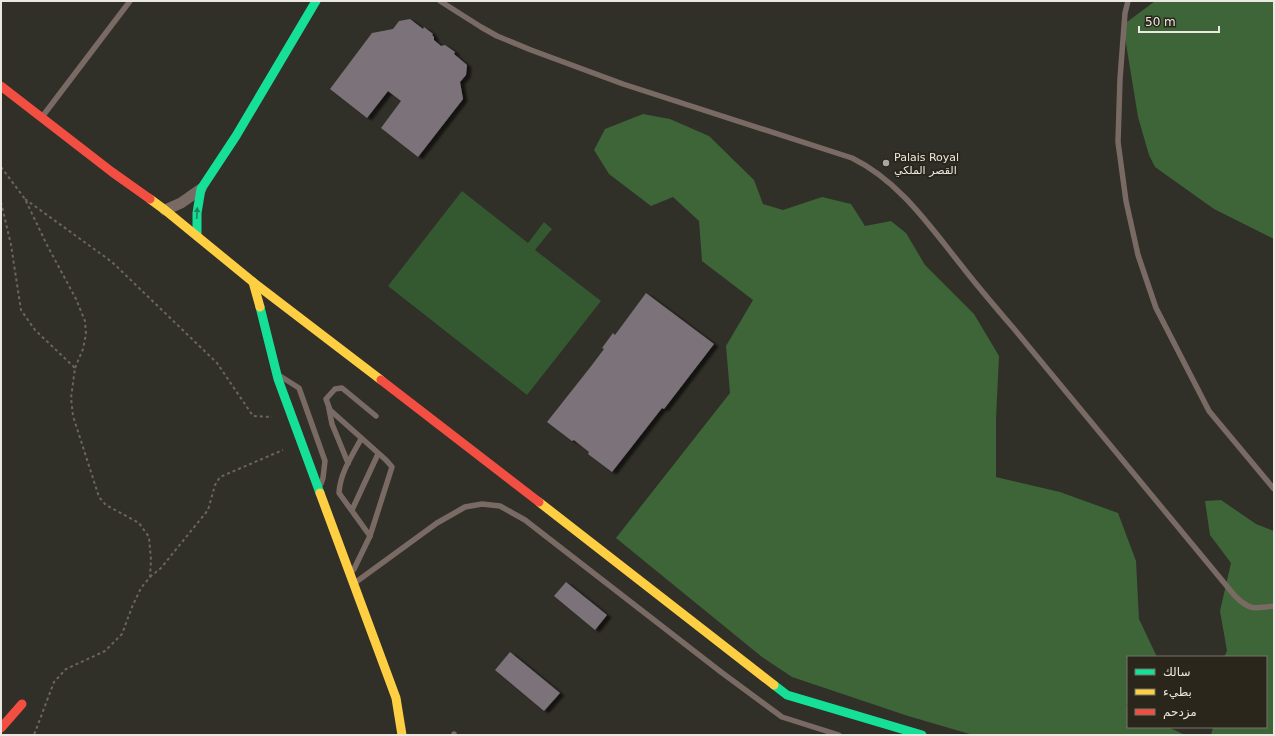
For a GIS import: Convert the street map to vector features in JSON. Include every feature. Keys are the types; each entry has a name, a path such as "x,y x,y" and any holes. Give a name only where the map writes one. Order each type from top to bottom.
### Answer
{"street":[{"path":"165,210 181,204 201,189 236,136 316,1"},
{"path":"1,86 112,172 165,210 253,282 431,418 787,695 922,735"},
{"path":"197,236 196,213 201,189"},
{"path":"253,282 277,374 396,698 402,735"},
{"path":"1,728 22,704"}],"lane":[{"path":"41,117 130,1"},
{"path":"440,1 487,30 531,50 624,84 852,158 878,173 902,193 927,221 1016,332 1235,596 1244,605 1250,608 1274,606"},
{"path":"1128,1 1125,13 1120,79 1118,142 1126,201 1138,255 1156,308 1209,411 1274,489"},
{"path":"277,374 299,388 325,461 323,478 319,490"},
{"path":"348,463 332,424 326,399 334,388 342,388 376,416"},
{"path":"328,407 392,467 370,536 354,569 351,572"},
{"path":"361,438 348,463 340,485 339,493 370,536"},
{"path":"352,510 378,454"},
{"path":"354,583 437,523 464,508 482,504 500,506 525,520 782,717 839,735"}],"path":[{"path":"1,167 25,199 47,245 76,299 85,321 86,334 84,349 75,368 71,398 73,416 98,497 106,505 139,523 149,537 151,560 150,577"},
{"path":"25,199 112,262 217,363 253,416 272,417"},
{"path":"1,202 11,245 21,310 35,330 75,368"},
{"path":"34,735 54,682 66,669 105,651 122,634 141,588 150,577 161,568 208,510 215,485 220,477 283,450"}],"green space":[{"path":"1155,1 1274,1 1274,239 1214,209 1155,167 1149,155 1138,117 1123,25"},
{"path":"643,114 670,119 709,136 754,180 763,204 783,210 822,197 851,204 865,226 891,221 906,233 925,265 974,314 999,356 996,419 996,477 1060,492 1118,513 1136,561 1139,619 1157,656 1127,656 1127,728 1170,728 1185,735 973,735 908,716 792,677 762,657 616,538 730,393 726,346 753,300 702,261 699,221 673,197 651,206 609,174 594,150 605,129"},
{"path":"462,191 528,243 544,222 552,229 535,250 601,301 527,395 388,286"},
{"path":"1221,500 1256,524 1274,531 1274,735 1211,735 1213,728 1267,728 1267,656 1224,656 1227,651 1220,611 1231,563 1210,535 1205,501"}],"building":[{"path":"410,19 423,29 424,27 433,34 434,40 441,46 445,45 455,52 454,54 467,65 466,75 460,82 463,99 418,157 381,128 401,101 388,91 367,118 330,89 372,33 393,29 399,21"},
{"path":"646,293 714,344 664,409 662,408 612,472 588,454 589,452 574,440 572,441 547,422 604,349 602,348 613,333 615,335"},
{"path":"566,582 607,615 595,630 554,596"},
{"path":"510,652 560,693 544,711 495,670"}],"traffic: fast":[{"path":"197,236 197,213 201,189 236,136 316,1"},
{"path":"260,307 278,379 320,493"},
{"path":"774,685 787,695 922,735"}],"traffic: slow":[{"path":"150,199 253,282 260,307"},
{"path":"253,282 381,380"},
{"path":"320,493 396,698 402,735"},
{"path":"539,502 774,685"}],"traffic: jam":[{"path":"1,86 112,172 150,199"},
{"path":"381,380 539,502"},
{"path":"1,728 22,704"}],"place":[{"name":"Palais Royal القصر الملكي","path":"886,163"}]}
